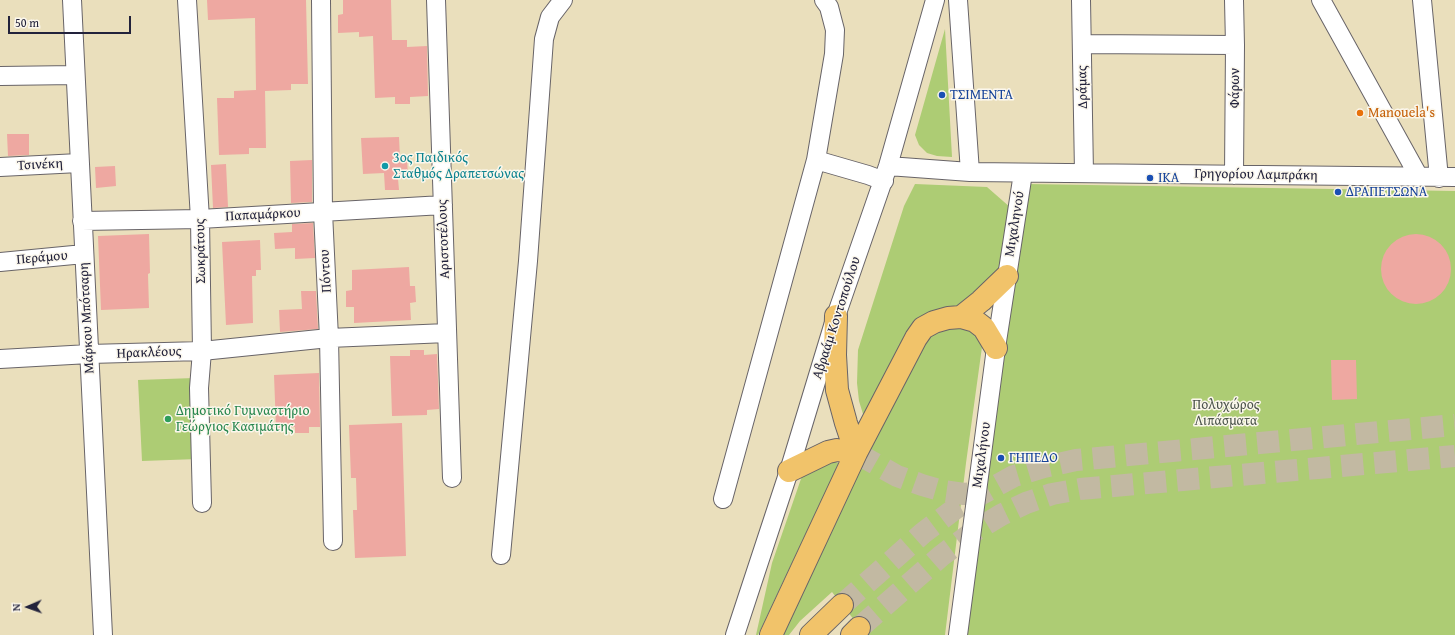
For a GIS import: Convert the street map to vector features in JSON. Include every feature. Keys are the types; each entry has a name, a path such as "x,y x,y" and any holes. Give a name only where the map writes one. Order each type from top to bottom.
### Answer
{"main road":[{"path":"961,317 981,301 1007,276"},
{"path":"836,316 835,355 837,390 856,453"},
{"path":"771,635 856,453 916,338 923,328 934,322 948,318 961,317 975,321 984,328 996,348"},
{"path":"789,471 828,452 836,450 856,453"},
{"path":"811,635 842,605"}],"street":[{"name":"Μάρκου Μπότσαρη","path":"72,0 103,635"},
{"name":"Σωκράτους","path":"187,0 200,219 202,351 199,388 202,503"},
{"name":"Πόντου","path":"321,0 323,212 329,338 333,541"},
{"name":"Αριστοτέλους","path":"436,0 452,478"},
{"path":"500,555 528,261 544,39 550,17 563,0"},
{"path":"723,499 816,160 834,54 835,30 829,7 824,0"},
{"name":"Αβραάμ Κοντοπούλου","path":"734,635 789,471 836,316 886,174 935,0"},
{"path":"958,0 970,172"},
{"name":"Δράμας","path":"1081,0 1084,173"},
{"name":"Φάρων","path":"1234,0 1234,175"},
{"path":"1321,0 1419,177"},
{"path":"1422,0 1447,177"},
{"path":"1082,44 1235,44"},
{"path":"0,76 75,75"},
{"name":"Γρηγορίου Λαμπράκη","path":"816,160 868,175 1023,172 1447,177"},
{"name":"Τσινέκη","path":"0,167 79,163"},
{"name":"Μιχαληνού","path":"1007,276 1023,172"},
{"name":"Παπαμάρκου","path":"82,221 200,219 443,205"},
{"name":"Περάμου","path":"0,262 84,254"},
{"name":"Μιχαλήνου","path":"958,635 1007,276"},
{"name":"Ηρακλέους","path":"0,359 89,354 202,351 329,338 447,333"}],"green space":[{"path":"945,29 952,157 937,156 927,153 919,145 915,135"},
{"path":"915,184 987,187 1011,208 1003,265 973,303 939,314 864,426 857,383 858,350 904,206"},
{"name":"Πολυχώρος Λιπάσματα","path":"1027,184 1455,191 1455,635 966,635"},
{"path":"956,324 973,332 979,339 982,347 945,635 866,635 832,592 800,621 789,635 782,635 921,340"},
{"name":"Δημοτικό Γυμναστήριο Γεώργιος Κασιμάτης","path":"194,378 198,459 142,461 138,380"},
{"path":"831,461 839,463 758,635 756,635 772,563 803,473"}],"building":[{"path":"207,0 306,0 308,84 291,84 291,90 265,91 266,148 249,148 249,154 219,155 217,98 234,98 234,91 256,90 255,18 208,20"},
{"path":"343,0 391,0 392,40 407,40 407,47 427,46 428,96 410,97 410,104 395,104 395,97 375,98 373,36 359,37 359,32 338,33 338,15 343,14"},
{"path":"7,134 29,134 29,155 8,156"},
{"name":"3ος Παιδικός Σταθμός Δραπετσώνας","path":"399,137 400,158 407,158 408,178 398,179 399,190 385,190 384,173 363,174 361,138"},
{"path":"312,160 312,202 291,203 290,161"},
{"path":"226,164 228,207 213,208 211,165"},
{"path":"115,166 116,186 96,188 95,167"},
{"path":"313,223 315,258 295,259 295,248 275,249 274,233 292,232 292,224"},
{"path":"149,234 149,308 101,310 98,236"},
{"path":"1416,234 1435,240 1445,250 1451,269 1445,288 1435,298 1416,304 1397,298 1387,288 1381,269 1387,250 1397,240"},
{"path":"260,240 261,270 256,270 256,276 252,276 253,323 226,325 222,242"},
{"path":"409,267 410,286 415,286 416,302 410,303 411,320 354,323 354,307 346,307 346,291 352,290 352,270"},
{"path":"301,291 316,291 318,329 280,332 279,310 302,309"},
{"path":"410,350 424,350 424,355 437,354 439,409 427,410 427,415 392,416 390,356 410,356"},
{"path":"1331,360 1356,360 1357,399 1332,400"},
{"path":"319,373 320,427 309,427 309,433 295,433 295,427 276,428 274,375"},
{"path":"402,423 406,556 355,558 353,510 357,510 356,478 351,478 349,425"}],"tunnel":[{"path":"842,605 923,533 956,508 1014,476 1044,467 1076,460 1455,425"},
{"path":"856,453 897,476 922,485 943,491 964,494 983,492"},
{"path":"859,628 941,556 973,532 1001,515 1026,503 1052,494 1080,489 1455,456"}],"place":[{"name":"ΤΣΙΜΕΝΤΑ","path":"942,95"},
{"name":"Manouela's","path":"1360,113"},
{"name":"3ος Παιδικός Σταθμός Δραπετσώνας","path":"385,166"},
{"name":"ΙΚΑ","path":"1150,178"},
{"name":"ΔΡΑΠΕΤΣΩΝΑ","path":"1338,192"},
{"name":"Δημοτικό Γυμναστήριο Γεώργιος Κασιμάτης","path":"168,419"},
{"name":"ΓΗΠΕΔΟ","path":"1001,458"}]}
